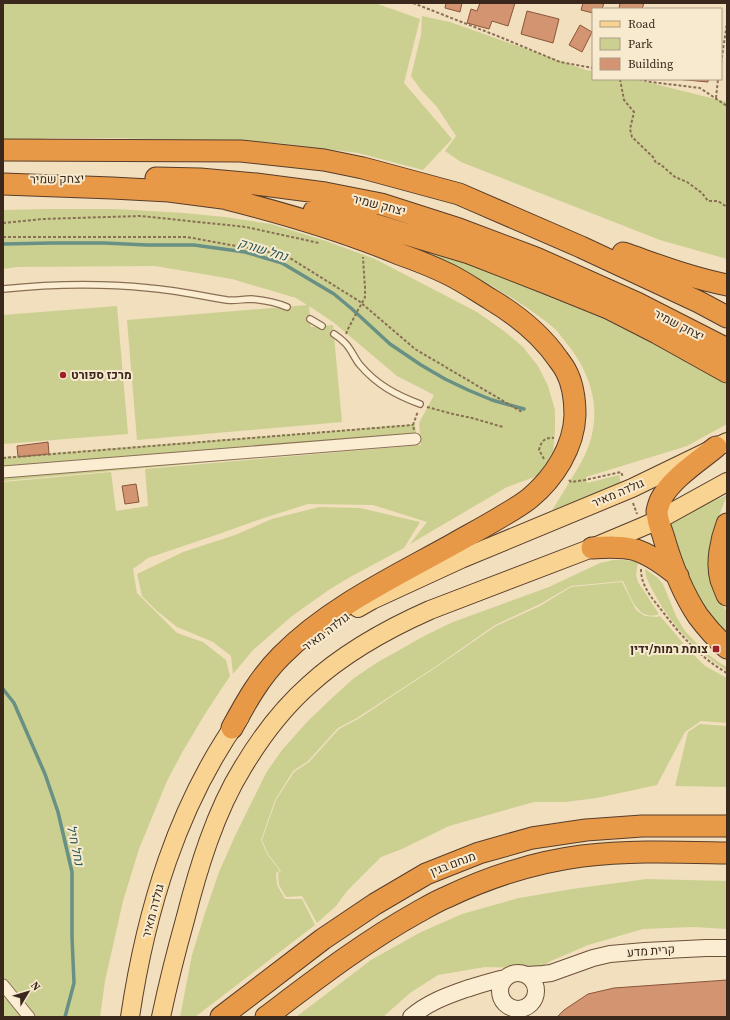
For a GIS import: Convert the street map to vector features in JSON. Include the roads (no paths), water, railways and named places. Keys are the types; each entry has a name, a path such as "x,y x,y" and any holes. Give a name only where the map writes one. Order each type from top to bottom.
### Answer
{"highway":[{"path":"3,150 241,152 324,160 363,168 459,194 686,276 727,285"},
{"name":"יצחק שמיר","path":"3,180 44,178 200,179 325,193 381,204 459,228 536,258 637,303 727,349"},
{"path":"3,184 162,191 314,210 363,221 469,253 608,308 727,372"},
{"path":"459,194 581,247 699,302 727,317"},
{"path":"223,198 312,222 371,242 448,274 471,287 520,319 544,340 567,371 573,390 575,408 570,443 561,461 546,482 530,498 508,513 340,609 309,631 281,656 264,675 250,695 232,728"},
{"path":"722,445 678,478 661,499 657,512 668,554 698,615 713,635 727,648"},
{"path":"727,524 721,543 719,563 720,579 727,595"},
{"path":"592,548 636,550 657,561 678,576"},
{"name":"מנחם בגין","path":"221,1017 323,939 374,904 426,874 479,853 532,838 586,830 642,826 727,826"},
{"path":"266,1017 347,956 400,922 446,897 498,876 539,864 581,856 624,853 727,852"}],"main road":[{"name":"גולדה מאיר","path":"130,1017 144,941 154,903 166,861 182,820 217,751 232,728 248,704 263,686 287,662 337,621 372,600 468,556 632,488 722,445"},
{"path":"161,1017 176,951 195,881 214,828 227,798 242,768 259,742 290,704 310,684 350,653 386,631 430,610 592,548 658,520 727,482"}],"street":[{"path":"3,472 415,438"},
{"name":"קרית מדע","path":"527,975 551,973 593,958 610,954 727,948"},
{"name":"קרית מדע","path":"536,994 554,978 576,964"},
{"path":"466,989 483,991 503,1006 520,1009 522,1012 534,999 536,994 534,983 527,975 523,973 513,973 508,975 501,982 499,992 503,1006"},
{"path":"410,1017 437,999 490,981 505,978"},
{"path":"3,985 29,1017"}],"lane":[{"path":"3,288 60,285 129,286 229,300 266,301 287,307"},
{"path":"310,319 322,326"},
{"path":"334,334 344,342 371,377 394,393 420,404"}],"waterway":[{"name":"נחל שורק","path":"3,244 104,243 194,245 245,252 282,263 334,294 390,344 421,365 468,390 492,400 524,409"},
{"name":"נחל חיל","path":"3,689 14,703 45,774 58,812 72,872 74,983 65,1017"}],"place":[{"name":"מרכז ספורט","path":"63,375"},
{"name":"צומת רמות/ידין","path":"716,649"}]}
